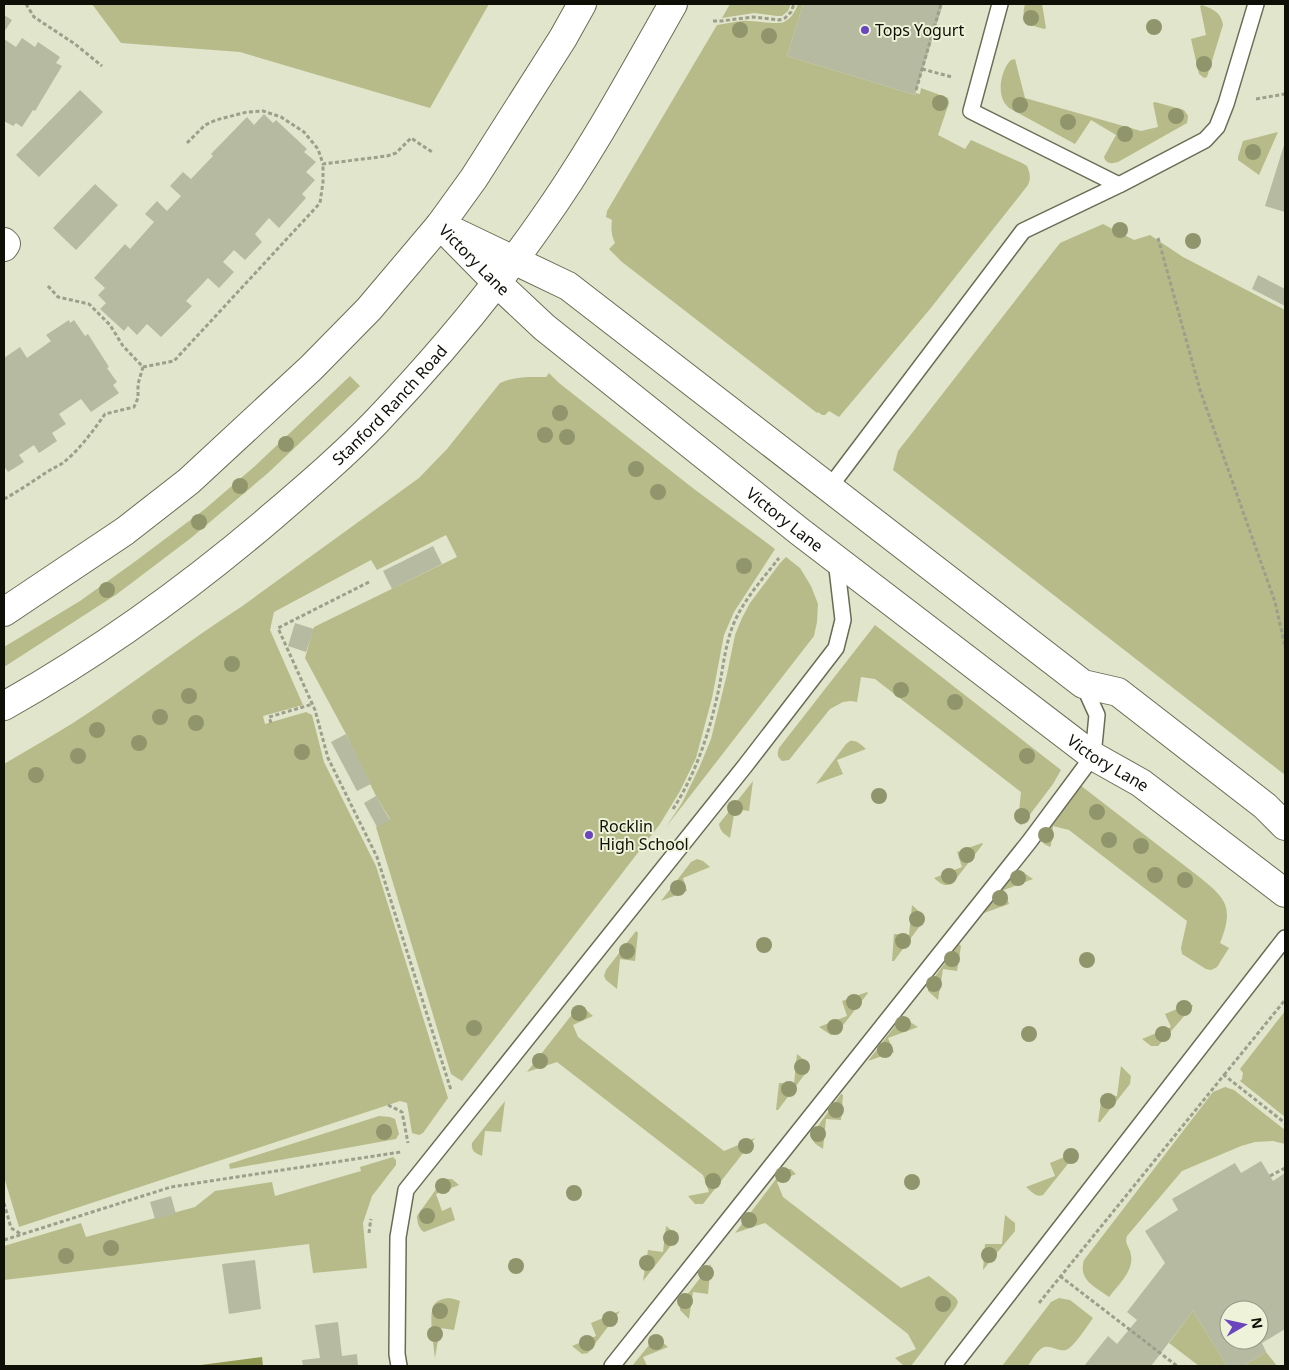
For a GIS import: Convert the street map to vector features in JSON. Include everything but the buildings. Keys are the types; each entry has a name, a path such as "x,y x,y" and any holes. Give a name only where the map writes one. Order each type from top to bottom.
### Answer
{"street":[{"path":"4,612 124,532 189,480 311,368 368,309 440,225 474,178 563,38 582,4"},
{"name":"Stanford Ranch Road","path":"4,706 88,655 174,596 312,482 375,423 430,363 496,283 542,222 587,152 673,4"},
{"name":"Victory Lane","path":"440,225 568,286 1083,684 1118,692 1265,806 1285,826"},
{"name":"Victory Lane","path":"440,225 496,283 544,327 799,531 1093,756 1141,783 1285,893"},
{"path":"4,242 6,244 4,247"}],"lane":[{"path":"1000,4 971,110 1119,185"},
{"path":"829,488 1023,231 1119,185 1205,140 1217,127 1226,104 1256,4"},
{"path":"399,1366 397,1354 398,1237 406,1190 739,774 836,648 843,620 836,559"},
{"path":"612,1366 1016,857 1093,756 1096,715 1083,684"},
{"path":"953,1366 1285,938"}],"path":[{"path":"26,4 34,17 75,44 102,66"},
{"path":"713,21 721,22 753,17 779,20 785,18 794,4"},
{"path":"916,90 941,4"},
{"path":"143,367 174,361 320,202 324,182 323,164 318,148 304,132 281,117 263,112 247,112 216,120 205,125 187,142"},
{"path":"323,164 387,156 396,153 411,138 432,152"},
{"path":"1158,238 1200,390 1275,602 1285,646"},
{"path":"48,286 58,297 89,304 110,325 123,346 143,367"},
{"path":"4,499 63,463 90,434 105,414 134,407 138,398 138,384 143,367"},
{"path":"671,813 700,758 708,736 728,640 735,619 750,594 799,531"},
{"path":"369,582 278,628 313,704 328,758 377,858 454,1098"},
{"path":"271,723 269,717 313,704"},
{"path":"1037,1306 1285,1000"},
{"path":"1224,1075 1285,1123"},
{"path":"4,1240 171,1187 409,1151 402,1112 388,1105"},
{"path":"1270,1176 1285,1168"},
{"path":"4,1203 12,1228 21,1235"},
{"path":"1060,1276 1177,1366"}],"shaded area":[{"path":"92,4 489,4 430,108 240,52 121,43"},
{"path":"730,4 791,4 788,11 782,16 754,13 722,18"},
{"path":"798,4 803,4 787,56 915,95 916,93 920,94 921,88 948,98 949,103 938,135 965,149 971,140 1027,166 1030,176 1028,185 930,309 839,417 829,411 825,415 817,413 622,262 609,249 615,243 612,232 612,220 606,217 607,211 717,25 741,21 784,22 791,16"},
{"path":"1025,4 1042,4 1046,28 1039,28 1027,22 1024,15"},
{"path":"1202,5 1216,12 1223,25 1207,77 1204,78 1199,74 1191,39 1206,35 1200,6"},
{"path":"1015,59 1025,98 1141,131 1158,127 1153,103 1155,102 1184,110 1188,116 1187,123 1118,162 1110,163 1104,157 1116,135 1091,120 1075,144 1009,108 1004,103 1001,92 1003,74 1011,60"},
{"path":"1278,132 1259,175 1238,160 1243,141"},
{"path":"1103,224 1134,240 1150,235 1183,257 1285,310 1285,775 893,470 898,451 1060,243"},
{"path":"549,373 559,383 694,489 775,549 734,612 724,635 712,698 696,758 680,791 660,824 462,1081 451,1074 376,827 390,819 376,796 346,734 305,658 314,627 457,557 446,535 377,570 371,560 274,612 270,630 303,705 263,716 265,724 306,712 312,715 324,762 376,866 448,1098 423,1133 419,1135 412,1133 407,1103 400,1101 19,1227 4,1177 4,764 73,723 241,607 419,478 447,449 500,383 517,378 546,377"},
{"path":"350,376 360,386 268,473 191,538 117,594 4,667 4,647 80,601 205,509 255,466"},
{"path":"786,557 800,568 811,586 818,604 814,636 666,827 682,803 711,739 735,635 742,618 750,603"},
{"path":"875,625 1061,770 1053,784 1022,825 1018,821 1021,792 875,679 861,677 857,702 843,702 830,709 789,760 782,761 779,758 779,748"},
{"path":"850,741 857,742 866,749 837,760 843,774 816,784 846,744"},
{"path":"753,781 749,811 735,809 730,838 720,829 719,824"},
{"path":"1080,785 1216,891 1227,912 1227,921 1220,943 1229,948 1217,967 1211,970 1206,969 1182,954 1181,948 1187,921 1069,830 1053,826 1050,847 1044,844 1042,839 1045,833"},
{"path":"982,843 952,884 944,885 934,878 962,867 957,852"},
{"path":"697,859 710,867 683,878 687,891 661,901 691,862"},
{"path":"1021,871 1033,879 1004,890 1009,904 984,913 1014,874"},
{"path":"912,905 924,918 894,961 892,961 894,934 909,935"},
{"path":"636,931 638,933 635,961 620,959 617,989 604,976 606,970"},
{"path":"959,944 961,946 957,971 943,969 938,1000 928,991 928,986"},
{"path":"867,992 837,1033 831,1035 819,1027 847,1016 842,1001"},
{"path":"1189,1004 1193,1006 1158,1046 1151,1046 1142,1039 1171,1027 1165,1014"},
{"path":"577,1008 585,1009 593,1016 573,1025 578,1037 724,1151 755,1138 703,1204 695,1204 688,1196 709,1192 703,1175 557,1062 527,1072"},
{"path":"1285,1011 1285,1117 1240,1081 1243,1073 1240,1069"},
{"path":"905,1019 918,1027 888,1038 894,1052 868,1061 898,1022"},
{"path":"797,1054 808,1063 808,1070 778,1110 776,1110 779,1083 794,1084"},
{"path":"1121,1066 1131,1076 1130,1084 1100,1122 1098,1122 1102,1095 1117,1096"},
{"path":"1225,1087 1234,1090 1285,1130 1285,1144 1273,1141 1255,1142 1182,1171 1127,1236 1126,1241 1131,1255 1130,1267 1109,1297 1085,1278 1083,1273 1084,1260 1213,1092"},
{"path":"841,1094 843,1095 841,1120 826,1119 823,1149 813,1141 812,1136"},
{"path":"505,1101 501,1132 485,1131 482,1156 477,1154 473,1150 472,1143"},
{"path":"379,1116 395,1119 399,1134 396,1139 230,1169 229,1164"},
{"path":"1076,1153 1043,1195 1036,1195 1026,1187 1055,1176 1050,1163"},
{"path":"393,1157 396,1160 396,1165 372,1196 363,1223 367,1268 313,1273 309,1244 4,1280 4,1246 81,1223 86,1237 195,1207 215,1191 272,1182 275,1196 361,1171 360,1167"},
{"path":"791,1169 796,1174 777,1182 783,1197 901,1288 929,1276 956,1298 958,1302 956,1307 911,1366 904,1366 895,1358 916,1349 908,1334 765,1223 735,1233 783,1170"},
{"path":"445,1179 452,1179 459,1185 436,1194 442,1211 451,1207 455,1220 424,1232 417,1221 417,1216"},
{"path":"1005,1215 1015,1223 1015,1231 983,1270 985,1244 1002,1244"},
{"path":"666,1226 675,1233 676,1239 643,1281 648,1250 663,1252"},
{"path":"711,1264 708,1294 693,1292 689,1319 680,1310 680,1304"},
{"path":"448,1298 460,1301 454,1330 440,1328 435,1358 431,1323 432,1309 437,1302"},
{"path":"1059,1298 1070,1300 1093,1318 1078,1339 1071,1347 1065,1350 1048,1347 1042,1348 1028,1366 1002,1366 1051,1302"},
{"path":"620,1311 588,1353 582,1354 572,1346 596,1336 591,1323"},
{"path":"1193,1311 1227,1366 1199,1366 1169,1343"},
{"path":"654,1339 660,1340 668,1347 643,1357 647,1366 632,1366"},
{"path":"1266,1352 1277,1366 1243,1366"},
{"path":"262,1357 263,1366 193,1366"}],"place":[{"name":"Tops Yogurt","path":"865,30"},
{"name":"Rocklin High School","path":"589,835"}]}
